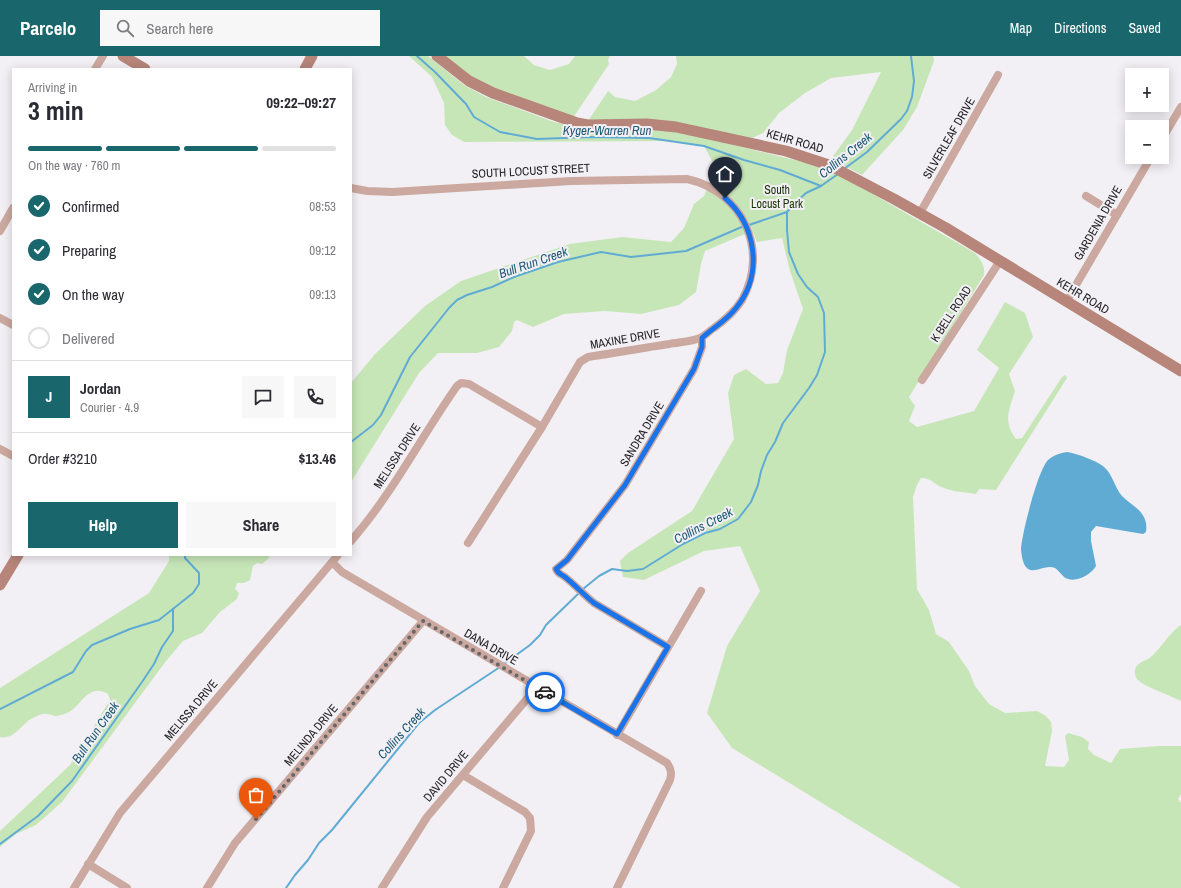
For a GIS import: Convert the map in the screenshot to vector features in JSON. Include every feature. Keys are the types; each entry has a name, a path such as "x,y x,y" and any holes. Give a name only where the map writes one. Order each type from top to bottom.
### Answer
{"street":[{"path":"96,68 103,56"},
{"path":"123,56 143,68"},
{"path":"306,68 312,56"},
{"name":"KEHR ROAD","path":"437,56 469,81 493,94 577,123 588,125 647,124 676,127 786,151 829,165 920,213 1181,371"},
{"name":"SILVERLEAF DRIVE","path":"920,213 998,75"},
{"path":"1169,127 1181,107"},
{"name":"GARDENIA DRIVE","path":"1066,302 1147,164"},
{"name":"SOUTH LOCUST STREET","path":"352,188 367,191 392,192 534,183 662,179 687,179 699,182 711,188 731,204 744,221 752,242 754,262 749,285 737,307 702,338"},
{"path":"1086,196 1117,214"},
{"path":"0,231 12,210"},
{"name":"K BELL ROAD","path":"922,380 1000,261"},
{"path":"0,318 12,325"},
{"name":"MAXINE DRIVE","path":"468,543 542,427 576,368 584,359 588,357 702,338"},
{"name":"SANDRA DRIVE","path":"668,647 594,603 566,578 558,574 556,567 567,560 625,485 694,369 702,347 702,338"},
{"name":"MELISSA DRIVE","path":"352,540 365,525 395,482 460,383 469,384 542,427"},
{"path":"0,449 12,455"},
{"path":"1,582 17,556"},
{"name":"MELISSA DRIVE","path":"74,888 120,813 337,556"},
{"name":"DANA DRIVE","path":"332,562 342,572 617,734 670,767 672,773 670,780 617,888"},
{"path":"617,734 701,591"},
{"name":"MELINDA DRIVE","path":"207,888 236,843 423,621"},
{"name":"DAVID DRIVE","path":"382,888 427,817 537,687"},
{"path":"463,775 525,812 530,818 531,831 503,888"},
{"path":"88,864 127,888"}],"green space":[{"name":"South Locust Park","path":"409,56 428,56 464,85 486,97 554,122 589,129 643,127 672,130 807,163 830,171 864,189 975,253 982,263 984,275 909,397 915,406 909,421 917,427 974,411 999,368 977,350 1005,302 1025,313 1033,337 1009,374 1015,391 1009,410 1008,421 1012,433 1016,439 1022,438 1062,377 1065,375 1067,378 996,490 979,489 976,494 956,491 941,487 928,479 921,478 913,497 917,589 929,610 936,634 949,642 969,671 975,686 989,704 1005,713 1037,711 1046,716 1051,722 1052,731 1045,766 1064,767 1069,760 1065,736 1068,733 1082,737 1089,742 1088,749 1094,755 1111,763 1120,749 1181,746 1181,794 1178,799 1181,803 1181,888 961,888 732,748 707,713 727,646 760,591 740,546 704,551 644,580 623,577 620,561 628,553 692,511 734,439 728,393 734,375 746,369 766,384 778,383 783,373 787,350 803,309 790,271 782,238 757,242 751,227 743,230 745,234 705,251 696,292 679,305 641,314 605,311 564,314 533,327 517,320 514,322 512,331 499,347 477,353 438,353 419,373 352,480 352,382 375,354 425,306 461,281 570,244 622,237 671,242 684,228 694,204 704,196 716,168 704,146 673,141 464,142 452,135 445,125 444,103 432,77"},
{"path":"442,56 524,56 534,65 550,70 569,64 575,56 610,56 608,60 609,64 573,118 481,84"},
{"path":"676,56 933,56 934,61 917,107 903,130 862,175 831,159 852,130 881,72 831,78 805,93 779,113 763,133 752,138 588,121 608,91 615,97 635,101 656,90 671,77 677,64"},
{"path":"169,556 270,556 262,564 257,563 253,566 250,580 244,583 237,583 235,589 239,593 237,599 220,612 202,633 183,641 166,661 62,802 36,825 16,834 0,847 0,831 70,765 110,700 108,694 101,691 89,693 67,713 55,716 41,714 31,719 13,734 0,737 0,688 149,593 169,561"},
{"path":"1181,625 1181,701 1140,682 1136,678 1135,669 1141,662 1151,657"}],"water":[{"path":"1067,452 1097,462 1104,467 1122,496 1143,515 1146,525 1146,532 1143,534 1096,526 1091,532 1091,541 1096,566 1086,576 1072,580 1064,577 1055,568 1050,567 1030,570 1026,567 1023,560 1021,549 1031,502 1044,466 1048,460 1059,454"}],"waterway":[{"name":"Kyger-Warren Run","path":"417,56 466,104 474,117 500,132 537,139 591,137 649,138 704,146 744,160 780,170 821,186"},
{"name":"Collins Creek","path":"844,169 867,152 901,119 907,111 912,97 914,81 911,56"},
{"name":"Collins Creek","path":"583,589 599,576 612,569 627,571 643,569 683,544 705,533 720,529 738,519 751,502 767,455 775,442 783,423 817,375 825,352 824,313 818,297 807,287 798,274 789,252 787,212 806,193 821,186 838,174"},
{"name":"Bull Run Creek","path":"749,225 787,212"},
{"name":"Bull Run Creek","path":"352,441 373,425 381,415 410,357 457,300 514,277 558,262 601,252 631,257 686,251 744,226"},
{"name":"Bull Run Creek","path":"0,709 73,672 86,651 92,645 130,629 159,620 193,593 199,584 199,573 185,558 185,556"},
{"name":"Collins Creek","path":"504,664 530,645 540,635 546,625 580,592"},
{"name":"Bull Run Creek","path":"0,844 38,816 72,781 154,664 162,647 173,631 173,609"},
{"name":"Collins Creek","path":"286,888 319,843 332,830 419,723 435,710 500,667"}],"way so far":[{"path":"256,819 423,621 545,692"}],"route":[{"path":"545,692 617,734 668,647 594,603 583,595 566,578 558,574 556,567 567,560 625,485 694,369 702,347 702,338 730,315 742,300 746,292 754,262 752,242 744,221 737,210 725,198"}]}
